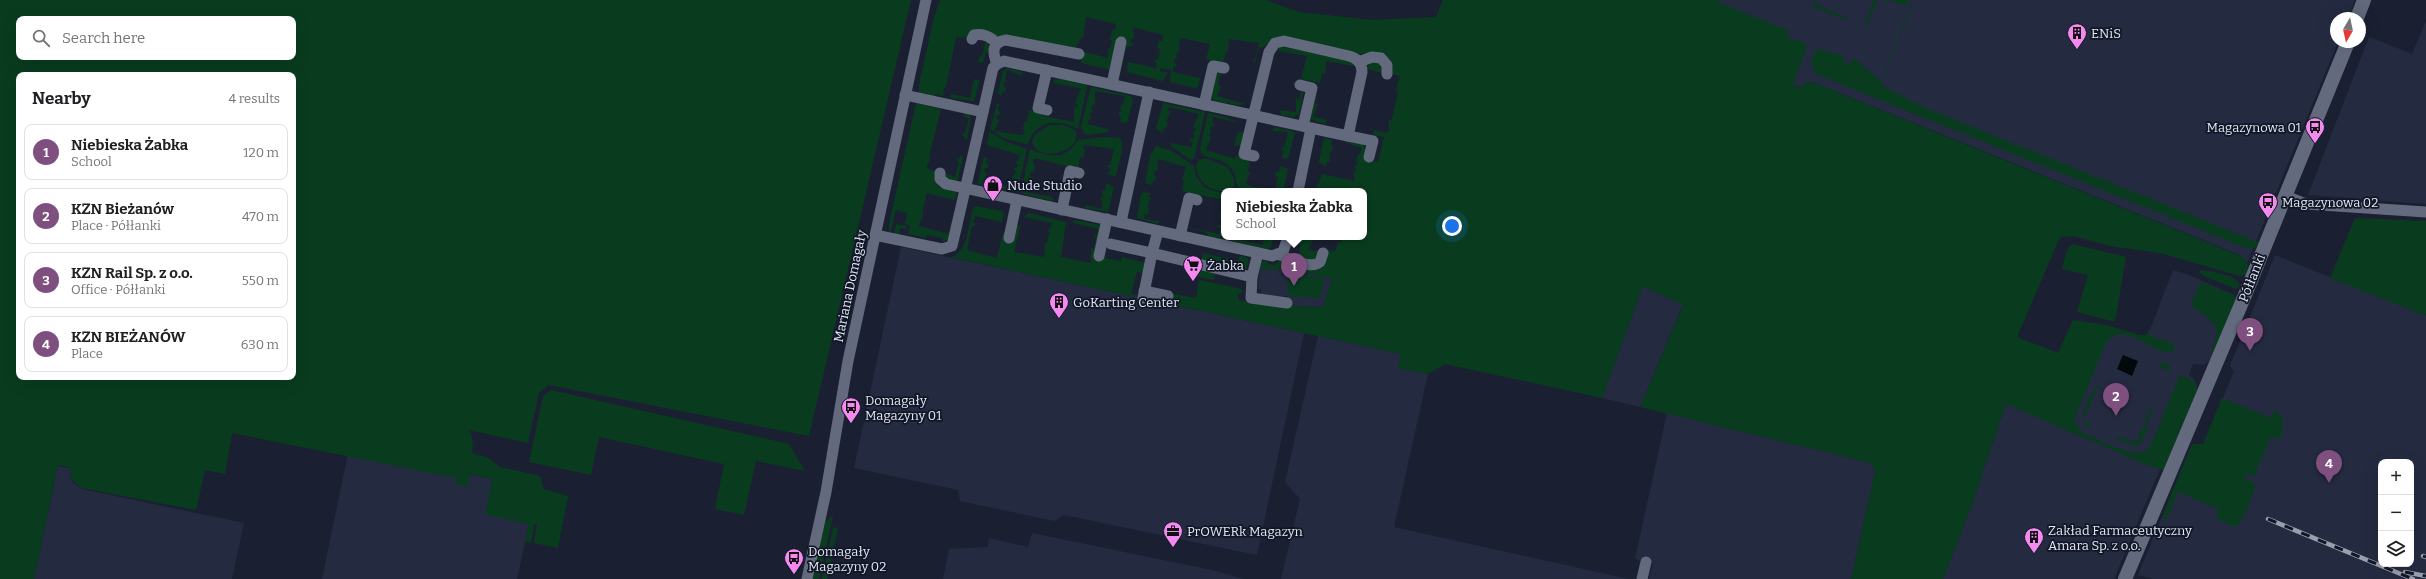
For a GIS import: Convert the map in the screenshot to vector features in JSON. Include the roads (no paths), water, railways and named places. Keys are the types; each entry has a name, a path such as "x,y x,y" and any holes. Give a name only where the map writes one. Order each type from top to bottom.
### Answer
{"street":[{"name":"Mariana Domagały","path":"807,579 826,492 848,361 926,0"},
{"path":"2359,12 2364,0"},
{"path":"972,39 974,35 979,34 989,37 996,43"},
{"path":"996,43 1006,40 1079,54"},
{"path":"1112,84 1121,42"},
{"path":"1244,154 1269,52 1275,43 1284,42 1342,54 1353,57 1359,62 1362,72 1348,136"},
{"path":"996,43 993,51 997,64"},
{"name":"Półłanki","path":"2125,579 2286,196 2346,48"},
{"path":"1359,62 1372,57 1381,58 1387,65 1387,74"},
{"path":"875,235 940,249 950,248 955,241 992,70 997,64 1006,62 1372,141 1369,157"},
{"path":"1204,105 1213,66 1224,68"},
{"path":"1038,108 1046,70"},
{"path":"1298,188 1307,127 1316,89 1300,85"},
{"path":"1121,222 1149,92"},
{"path":"905,95 983,112"},
{"path":"1062,210 1070,171"},
{"path":"940,173 940,179 944,183 966,189 1272,256 1280,254 1285,248 1287,240"},
{"path":"2286,196 2306,204 2426,212"},
{"path":"1180,236 1188,198"},
{"path":"1009,238 1018,200"},
{"path":"1099,256 1107,219"},
{"path":"1158,231 1143,294 1168,296"},
{"path":"1111,244 1252,277"},
{"path":"1258,253 1247,298 1286,302"},
{"path":"1280,254 1296,262 1314,265 1320,262 1322,253"},
{"path":"1642,579 1646,562"}],"railway":[{"path":"2268,519 2413,579"},
{"path":"2405,572 2426,576"}],"place":[{"name":"ENiS","path":"2077,50"},
{"name":"Magazynowa 01","path":"2315,144"},
{"name":"Nude Studio","path":"993,202"},
{"name":"Magazynowa 02","path":"2268,219"},
{"name":"Żabka","path":"1193,282"},
{"name":"Niebieska Żabka","path":"1294,286"},
{"name":"GoKarting Center","path":"1059,319"},
{"name":"KZN Rail Sp. z o.o.","path":"2250,351"},
{"name":"KZN Bieżanów","path":"2116,416"},
{"name":"Domagały Magazyny 01","path":"851,424"},
{"name":"KZN BIEŻANÓW","path":"2329,483"},
{"name":"PrOWERk Magazyn","path":"1173,548"},
{"name":"Zakład Farmaceutyczny Amara Sp. z o.o.","path":"2034,554"},
{"name":"Domagały Magazyny 02","path":"794,575"}]}
